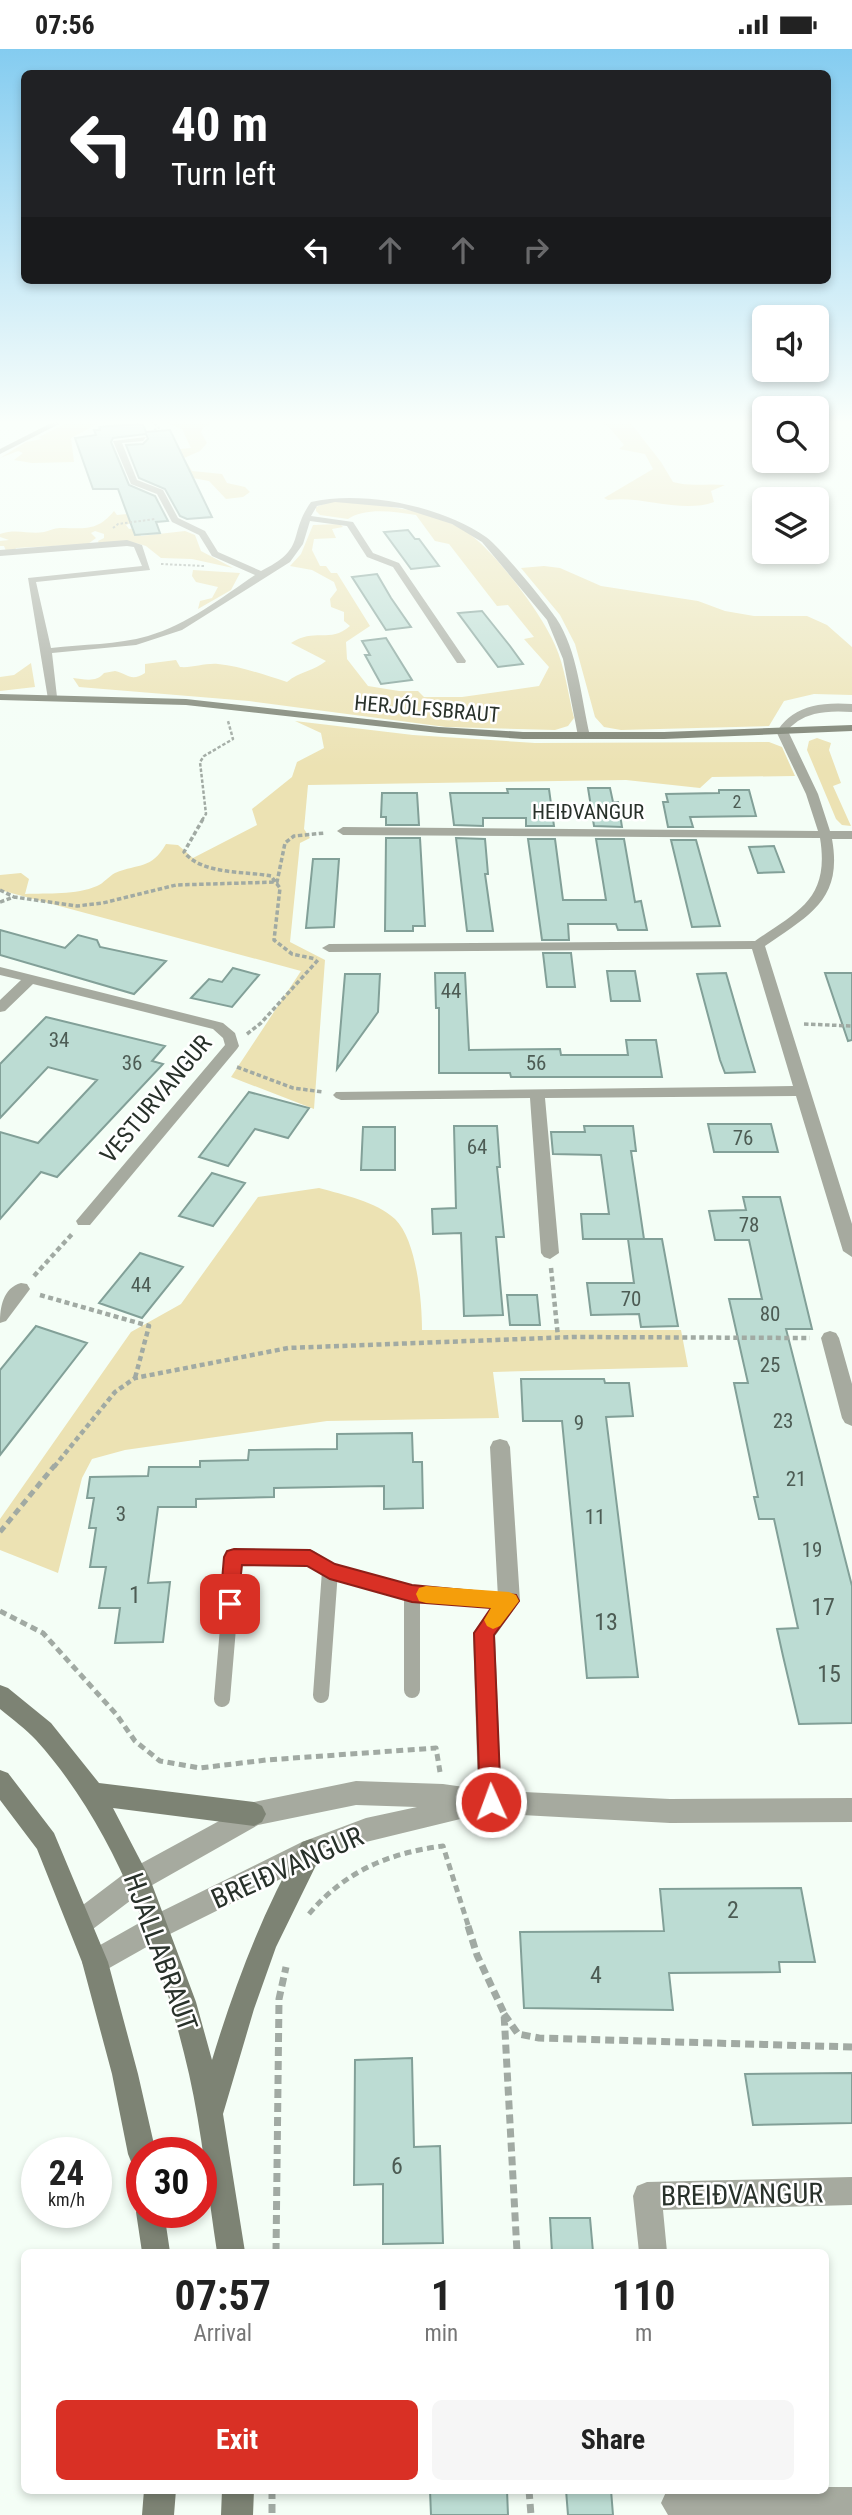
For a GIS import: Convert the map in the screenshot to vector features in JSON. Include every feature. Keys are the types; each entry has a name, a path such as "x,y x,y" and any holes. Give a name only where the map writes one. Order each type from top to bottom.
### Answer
{"street":[{"path":"204,536 215,554 261,574"},
{"path":"47,651 149,638 168,632 223,603 261,574 277,568 293,554 301,536"},
{"path":"358,536 370,555 396,565 461,661"},
{"path":"478,536 485,540 552,619 568,659 584,736"},
{"path":"0,553 127,543 138,545 146,565 147,568 31,580 47,651 52,697"},
{"name":"HERJÓLFSBRAUT","path":"0,697 149,699 232,706 422,729 539,736 852,728"},
{"path":"329,948 758,945 815,903 832,880 832,835 782,731"},
{"name":"HEIÐVANGUR","path":"343,831 852,835"},
{"path":"758,945 852,1251"},
{"name":"VESTURVANGUR","path":"0,971 218,1026 230,1036 232,1046 84,1221"},
{"path":"0,1008 30,979"},
{"path":"341,1095 802,1090"},
{"path":"537,1093 550,1253"},
{"path":"0,1316 21,1289"},
{"path":"830,1338 852,1418"},
{"path":"491,1802 484,1633 509,1601 500,1447"},
{"name":"HJALLABRAUT","path":"0,1695 43,1731 93,1794 138,1879 183,2002 210,2112 231,2249"},
{"path":"0,1781 46,1841 80,1923 94,1962 125,2074 138,2137"},
{"name":"BREIÐVANGUR","path":"80,1923 138,1879 254,1814 356,1793 444,1804 491,1802 670,1811 852,1810"},
{"path":"93,1794 254,1814"},
{"name":"BREIÐVANGUR","path":"94,1962 157,1927 311,1851 444,1804"},
{"path":"210,2112 251,1978 286,1893 311,1851"},
{"name":"BREIÐVANGUR","path":"653,2249 647,2196 852,2191"},
{"path":"152,2228 156,2249"},
{"path":"158,2515 160,2494"},
{"path":"237,2515 238,2494"},
{"path":"677,2503 852,2503"}],"lane":[{"path":"782,731 793,719 813,710 852,708"},
{"path":"222,1699 234,1557 310,1558 330,1571 412,1593 509,1601"},
{"path":"321,1695 330,1571"},
{"path":"412,1593 412,1690"}],"path":[{"path":"146,565 189,564 250,570"},
{"path":"232,706 227,720 233,739 204,756 200,762 206,814 184,852 191,862 259,873 277,882 280,888 274,940 280,948 300,957 318,959"},
{"path":"277,882 285,843 294,837 343,831"},
{"path":"0,890 14,897 76,906 103,903 176,885 277,882"},
{"path":"0,902 14,897"},
{"path":"232,1046 261,1023 329,948"},
{"path":"782,1023 852,1026"},
{"path":"220,1061 293,1088 341,1095"},
{"path":"84,1221 21,1289 149,1326 135,1378"},
{"path":"550,1253 558,1337"},
{"path":"0,1532 115,1392 135,1378 288,1347 558,1337 830,1338"},
{"path":"0,1611 43,1633 116,1714 135,1741 160,1761 200,1768 266,1760 436,1748 444,1804 443,1846 470,1933 504,2013 517,2034 539,2038 852,2047"},
{"path":"305,1923 311,1912 340,1883 364,1866 390,1856 443,1846"},
{"path":"276,2249 279,1999 288,1958"},
{"path":"504,2013 517,2249"},
{"path":"272,2494 272,2515"},
{"path":"529,2494 530,2515"}],"shaded area":[{"path":"195,536 201,551 233,568 192,559 161,558 146,546 136,543 99,543 98,541 104,538"},
{"path":"308,536 335,536 336,538 314,539 312,550 320,566 326,566 331,573 337,573 370,626 346,642 347,659 368,686 418,691 424,697 462,697 539,686 549,667 524,639 534,637 508,605 497,606 449,544 435,541 431,536 473,536 501,565 528,599 555,645 564,671 574,718 568,726 555,730 446,727 249,701 79,687 73,678 94,679 115,671 136,677 145,673 145,664 176,660 180,667 226,665 287,682 321,664 326,661 291,643 308,636 335,634 350,626 344,621 344,612 331,607 330,599 337,590 334,582 312,570 290,566 301,554"},
{"path":"0,537 96,538 88,544 16,548 6,551 4,546 0,546 0,541 9,540"},
{"path":"521,568 560,568 601,586 698,601 725,611 754,616 807,616 827,625 852,647 852,695 814,694 784,701 769,726 621,730 604,727 595,717 575,644 560,615"},
{"path":"193,570 240,573 231,590 198,609 200,601 212,598 218,587 196,582 192,576"},
{"path":"31,663 35,687 0,691 0,677 14,675"},
{"path":"295,721 413,735 535,743 769,742 782,747 795,776 712,777 700,788 626,780 308,785 304,829 310,838 300,843 290,942 325,960 314,1109 231,1077 301,971 0,890 0,875 21,873 29,879 25,894 89,889 100,885 115,873 150,862 166,844 178,845 193,858 257,825 252,809 292,777 297,762 324,748 321,733"},
{"path":"817,738 831,743 829,750 841,783 833,786 851,826 842,825 836,819 807,750 809,741"},
{"path":"319,1188 359,1199 395,1219 408,1241 417,1272 422,1330 681,1330 688,1367 493,1372 499,1418 327,1421 125,1450 92,1459 82,1478 58,1573 0,1550 0,1519 131,1332 181,1304 258,1197"}],"building":[{"path":"387,536 413,536 419,539 439,566 411,569"},
{"path":"377,574 411,627 386,630 352,577"},
{"path":"482,611 523,664 498,667 458,613"},
{"path":"386,638 412,680 381,684 365,655 370,655 362,641"},
{"path":"588,788 610,788 613,802 618,802 622,827 594,826"},
{"path":"507,789 549,789 554,826 526,826 526,818 483,818 483,826 454,825 450,793 508,793"},
{"path":"719,790 749,790 756,816 690,817 693,827 668,827 663,802 668,802 666,794 719,793"},
{"path":"382,793 417,793 419,825 386,825 386,817 381,817"},
{"path":"386,838 420,838 425,926 413,926 413,931 385,931"},
{"path":"456,838 485,839 488,874 485,874 493,931 467,931"},
{"path":"528,839 555,839 563,900 606,900 596,839 624,839 635,902 641,901 647,930 618,930 616,924 568,924 569,940 542,940"},
{"path":"671,840 696,840 720,926 692,927"},
{"path":"774,846 784,872 758,873 749,847"},
{"path":"313,859 339,859 334,927 306,928"},
{"path":"0,930 65,948 78,935 97,940 100,947 166,961 134,994 0,955"},
{"path":"543,953 571,953 575,987 547,987"},
{"path":"233,968 259,975 232,1007 191,998 209,979 222,982"},
{"path":"607,971 635,971 640,1001 611,1001"},
{"path":"435,973 465,973 469,1050 560,1049 561,1055 628,1055 626,1040 656,1040 662,1077 511,1077 510,1073 439,1073 439,1008 436,1008"},
{"path":"726,973 755,1072 725,1073 720,1060 697,974"},
{"path":"825,973 852,973 852,1040 848,1041"},
{"path":"345,974 380,974 378,1012 337,1069"},
{"path":"46,1017 165,1046 152,1061 163,1064 57,1177 41,1172 0,1219 0,1132 38,1143 97,1080 48,1067 0,1118 0,1064"},
{"path":"249,1092 309,1108 288,1138 255,1129 228,1166 199,1157"},
{"path":"708,1124 771,1124 778,1152 714,1152"},
{"path":"454,1126 497,1126 500,1167 497,1167 504,1237 496,1237 503,1315 464,1316 461,1233 433,1234 432,1209 456,1208"},
{"path":"584,1126 633,1126 636,1151 631,1151 644,1239 583,1239 581,1214 609,1214 601,1155 553,1154 551,1132 585,1132"},
{"path":"363,1127 395,1127 395,1170 361,1170"},
{"path":"212,1173 245,1183 213,1226 179,1216"},
{"path":"743,1197 780,1197 812,1329 786,1329 852,1586 852,1723 799,1724 777,1629 798,1628 774,1519 759,1519 754,1497 758,1497 734,1383 748,1383 729,1299 762,1299 749,1240 715,1240 709,1211 746,1210"},
{"path":"628,1239 662,1239 678,1326 641,1327 639,1314 591,1315 587,1283 634,1283"},
{"path":"140,1253 183,1267 142,1318 99,1303"},
{"path":"507,1295 537,1295 540,1325 510,1325"},
{"path":"36,1326 87,1343 0,1455 0,1370"},
{"path":"521,1379 604,1379 605,1383 629,1383 633,1416 606,1417 638,1677 587,1678 562,1421 523,1421"},
{"path":"412,1433 413,1462 422,1462 423,1508 384,1509 384,1486 274,1488 274,1497 196,1499 196,1507 158,1507 148,1583 170,1582 163,1642 115,1643 120,1608 99,1608 106,1567 90,1567 96,1528 89,1528 94,1498 87,1498 90,1477 148,1476 149,1467 200,1467 200,1461 248,1460 249,1450 337,1449 337,1434"},
{"path":"801,1888 815,1962 779,1962 780,1972 669,1973 673,2010 524,2008 520,1932 664,1931 660,1889"},
{"path":"412,2058 414,2147 440,2146 443,2243 383,2244 383,2184 354,2185 355,2060"},
{"path":"852,2073 852,2123 753,2125 745,2074"},
{"path":"550,2218 590,2218 593,2249 552,2249"},
{"path":"430,2494 507,2494 508,2515 431,2515"},
{"path":"566,2494 611,2494 613,2515 568,2515"}],"slow traffic":[{"path":"426,1594 509,1601 493,1620"}],"route":[{"path":"230,1604 234,1557 310,1558 330,1571 412,1593 509,1601 484,1633 491,1802"}]}
